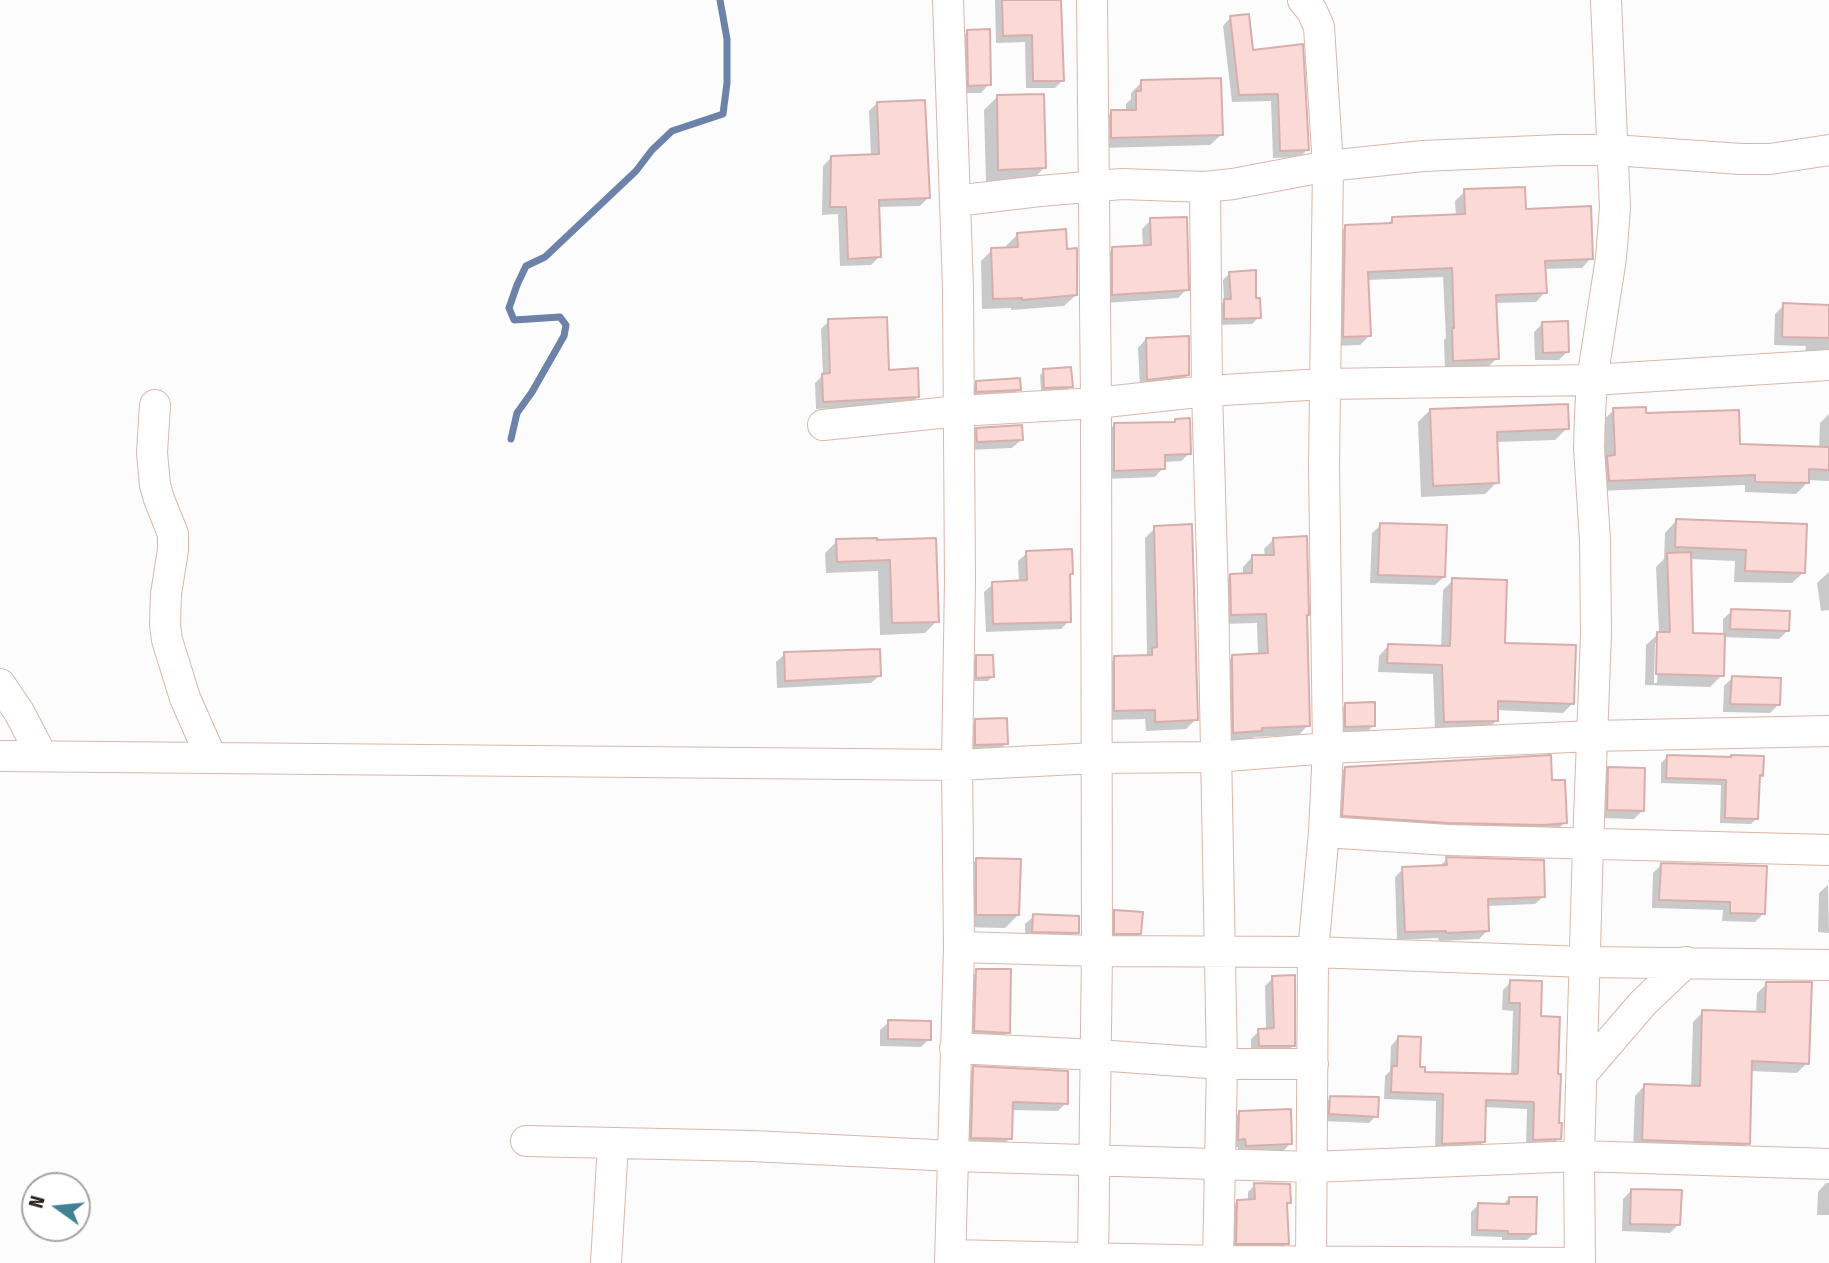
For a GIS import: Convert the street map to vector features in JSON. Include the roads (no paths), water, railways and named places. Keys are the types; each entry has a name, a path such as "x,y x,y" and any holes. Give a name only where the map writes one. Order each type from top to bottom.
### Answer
{"street":[{"path":"948,0 958,288 960,580 957,765 959,947 951,1259 1580,1263 1579,1156 1595,634 1595,553 1589,448 1592,380 1611,258 1615,208 1606,0"},
{"path":"1092,0 1097,951 1093,1260"},
{"path":"1303,0 1312,11 1319,27 1328,166 1324,384 1328,748 1324,832 1313,952 1311,1262"},
{"path":"955,201 1122,184 1205,187 1328,166 1423,156 1613,150 1770,159 1829,150"},
{"path":"1205,187 1206,391 1213,593 1222,1064 1218,1262"},
{"path":"823,425 959,411 1096,403 1206,391 1324,384 1592,380 1829,365"},
{"path":"155,405 152,453 155,485 173,534 164,625 185,698 212,757"},
{"path":"0,684 19,712 42,756"},
{"path":"0,756 957,765 1096,758 1215,757 1328,748 1592,736 1829,731"},
{"path":"1324,832 1436,840 1829,850"},
{"path":"959,947 1313,952 1585,962 1829,965"},
{"path":"1582,1074 1643,1003 1686,962"},
{"path":"955,1048 1222,1064 1313,1065"},
{"path":"526,1141 752,1146 954,1156 1312,1167 1579,1156 1829,1164"},
{"path":"606,1263 613,1144"}],"waterway":[{"path":"511,439 517,413 564,336 566,325 560,317 514,320 509,308 526,266 545,257 636,171 652,150 672,131 723,114 727,83 727,39 720,0"}]}
